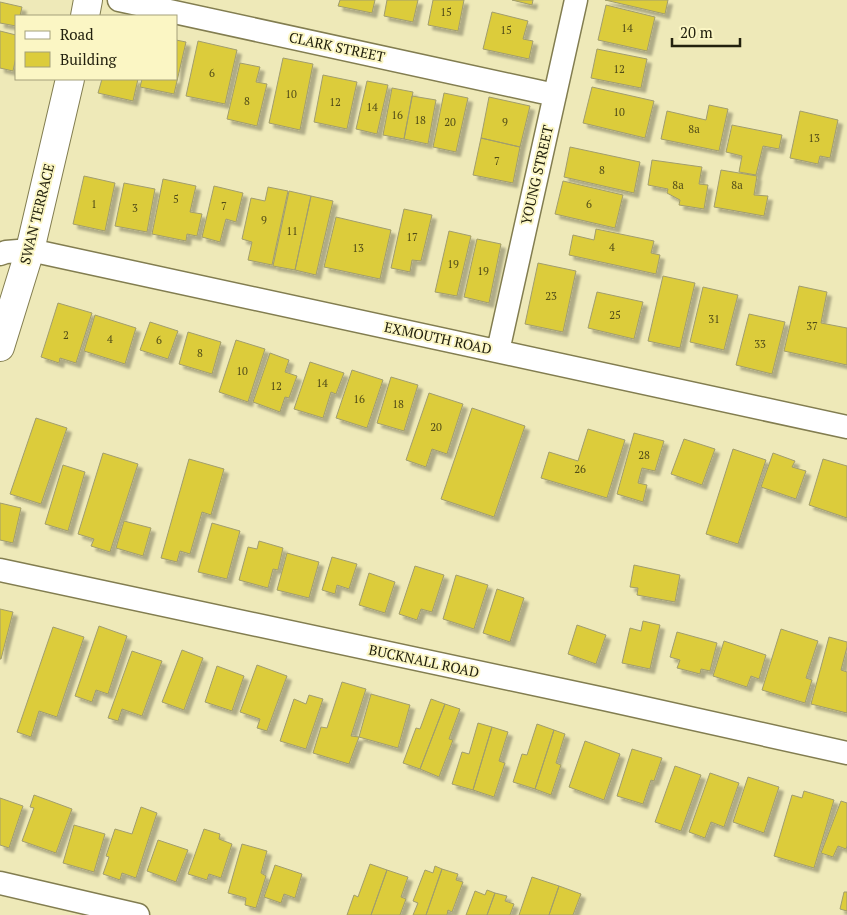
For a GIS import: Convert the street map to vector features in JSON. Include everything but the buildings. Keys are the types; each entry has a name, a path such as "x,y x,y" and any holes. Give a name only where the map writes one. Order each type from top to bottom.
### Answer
{"street":[{"path":"84,15 88,0"},
{"name":"CLARK STREET","path":"119,0 555,95"},
{"name":"YOUNG STREET","path":"498,351 576,0"},
{"name":"SWAN TERRACE","path":"0,347 30,250 70,80"},
{"name":"EXMOUTH ROAD","path":"0,254 30,250 847,427"},
{"name":"BUCKNALL ROAD","path":"0,570 847,753"},
{"path":"0,883 138,915"}]}
